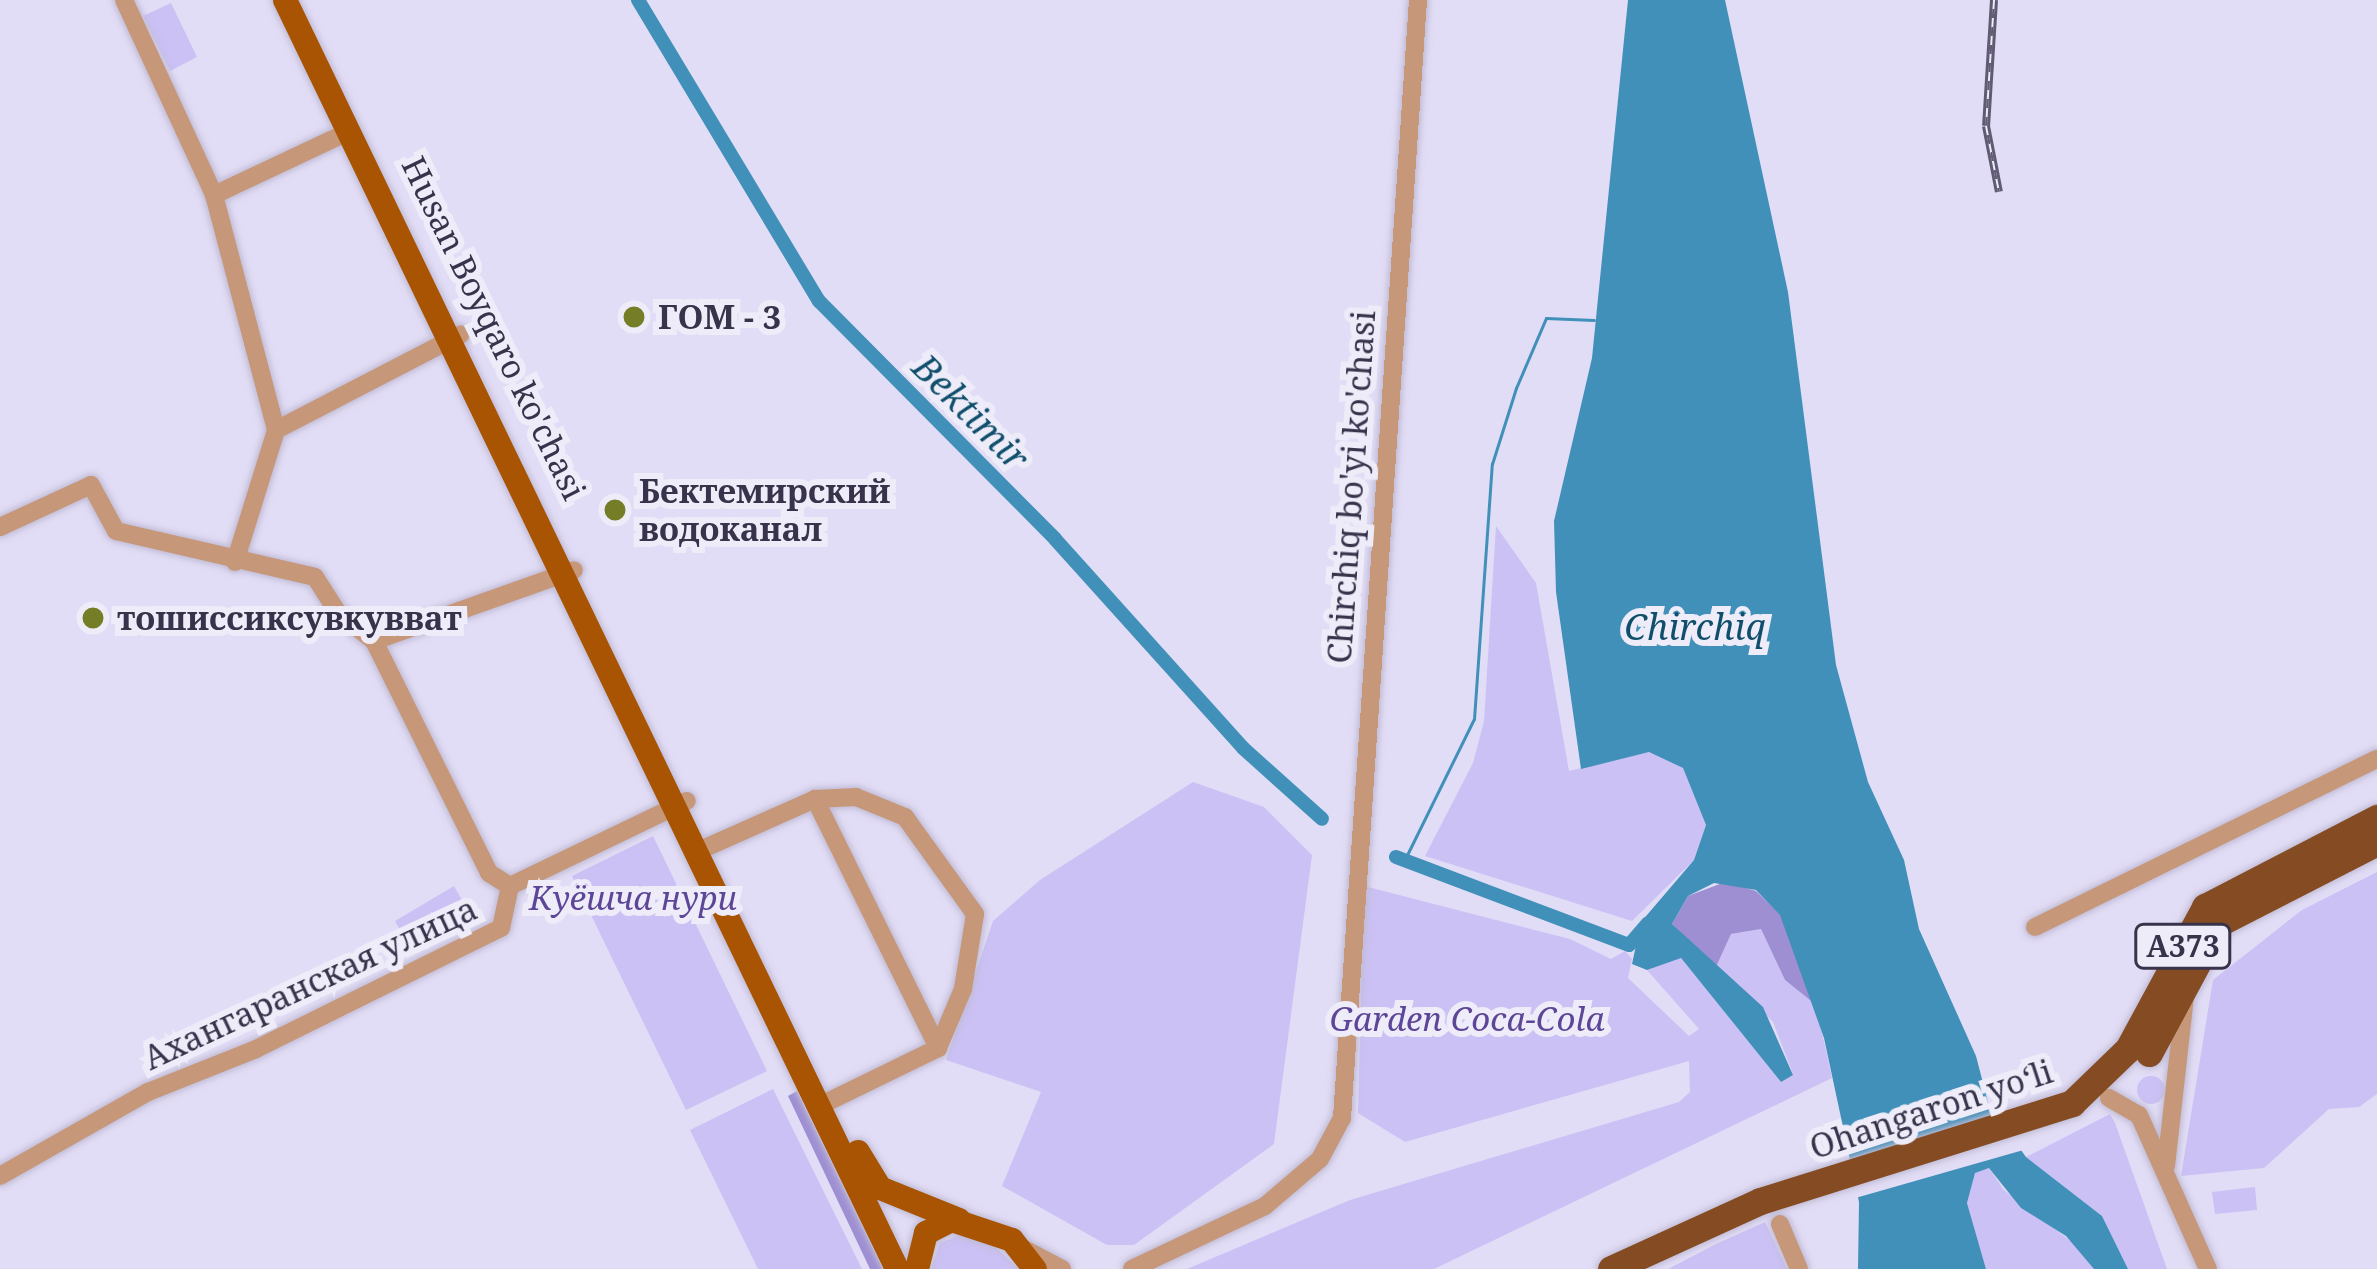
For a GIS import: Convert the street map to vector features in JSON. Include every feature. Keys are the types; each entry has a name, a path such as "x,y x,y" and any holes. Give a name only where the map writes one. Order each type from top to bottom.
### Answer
{"highway":[{"name":"Ohangaron yoʻli","path":"2034,1129 2088,1092 2128,1049 2205,908 2377,818"},
{"name":"Ohangaron yoʻli","path":"1611,1269 1760,1202 1839,1185 2034,1129 2109,1098 2145,1058 2186,991 2219,923 2377,842"},
{"name":"Ohangaron yoʻli","path":"1651,1269 1839,1185"}],"main road":[{"name":"Husan Boyqaro ko'chasi","path":"285,0 455,337"},
{"name":"Husan Boyqaro ko'chasi","path":"299,0 455,337 826,1102 897,1263"},
{"name":"Husan Boyqaro ko'chasi","path":"826,1102 880,1188 959,1220 1028,1258"},
{"path":"917,1269 926,1233 959,1220"}],"street":[{"path":"124,0 214,195 276,430 235,562"},
{"name":"Chirchiq bo'yi ko'chasi","path":"1132,1269 1265,1206 1332,1144 1344,1103 1354,885 1418,0"},
{"path":"214,195 348,132"},
{"path":"276,430 455,337"},
{"path":"0,526 91,485 116,531 315,577 338,613 374,641 489,873 510,886"},
{"path":"374,641 568,573"},
{"path":"2035,927 2377,759"},
{"path":"703,849 815,799 856,797 904,818 975,914 963,988 938,1048 826,1102"},
{"path":"815,799 938,1048"},
{"name":"Ахангаранская улица","path":"0,1176 148,1092 256,1049 501,928 510,886 681,804"},
{"name":"Chirchiq bo'yi ko'chasi","path":"1159,1269 1264,1218 1339,1153 1353,1102 1351,978"},
{"path":"2165,1171 2186,991"},
{"path":"2109,1098 2139,1115 2208,1269"},
{"path":"1780,1224 1799,1269"},
{"path":"1028,1258 1062,1269"}],"green space":[{"path":"171,3 197,57 170,71 143,16"},
{"path":"1496,526 1536,583 1569,771 1649,752 1683,768 1706,825 1694,860 1632,921 1425,856 1473,763 1484,721"},
{"path":"1193,782 1264,807 1312,855 1274,1144 1134,1245 1107,1245 1002,1186 1041,1092 946,1060 993,921 1040,880"},
{"name":"Куёшча нури","path":"653,836 767,1071 686,1110 572,876"},
{"path":"2377,872 2377,1094 2359,1107 2329,1109 2264,1168 2181,1176 2213,980 2302,910"},
{"path":"454,886 471,916 412,951 395,921"},
{"name":"Garden Coca-Cola","path":"1364,886 1570,939 1611,959 1625,951 1632,959 1628,978 1689,1036 1699,1029 1647,970 1680,957 1781,1082 1793,1074 1773,1022 1716,967 1731,934 1761,929 1785,980 1816,1005 1832,1078 1434,1269 1187,1269 1350,1200 1679,1102 1690,1092 1689,1061 1405,1142 1358,1113"},
{"path":"2151,1076 2161,1080 2165,1090 2161,1100 2151,1104 2141,1100 2137,1090 2141,1080"},
{"path":"773,1089 862,1269 758,1269 690,1130"},
{"path":"2110,1114 2167,1269 2128,1269 2102,1216 2026,1157"},
{"path":"1989,1168 2004,1190 2085,1252 2094,1269 1986,1269 1967,1203 1975,1172"},
{"path":"2255,1187 2257,1210 2215,1214 2212,1192"},
{"path":"1765,1222 1787,1269 1668,1269 1716,1244"},
{"path":"961,1234 995,1247 1019,1269 931,1269 940,1243"}],"shaded area":[{"path":"1725,882 1756,891 1781,915 1816,1005 1785,980 1761,929 1731,934 1716,967 1672,924 1688,896"},
{"path":"797,1091 883,1269 870,1269 788,1096"}],"water":[{"name":"Chirchiq","path":"1628,0 1725,0 1788,292 1836,665 1868,782 1904,860 1919,929 1976,1056 1989,1106 2026,1157 2102,1216 2128,1269 2094,1269 2066,1236 2021,1208 1989,1168 1975,1173 1967,1203 1986,1269 1858,1269 1859,1202 1824,1038 1780,915 1756,890 1714,883 1688,896 1672,924 1763,1007 1793,1075 1781,1082 1681,958 1647,970 1632,964 1641,922 1694,860 1706,825 1683,768 1649,752 1581,769 1556,592 1554,521 1592,358"}],"pier":[{"path":"2007,1120 2027,1149 1852,1199 1844,1167"}],"waterway":[{"name":"Bektimir","path":"638,0 819,301 1055,539 1243,748 1322,819"},
{"path":"1404,861 1474,719 1492,464 1516,388 1546,318 1594,320"},
{"name":"Bektimir","path":"1396,857 1629,945 1648,923"}],"railway":[{"path":"1994,0 1986,126 1999,192"}],"place":[{"name":"ГОМ - 3","path":"634,317"},
{"name":"Бектемирский водоканал","path":"615,510"},
{"name":"тошиссиксувкувват","path":"93,618"}]}
